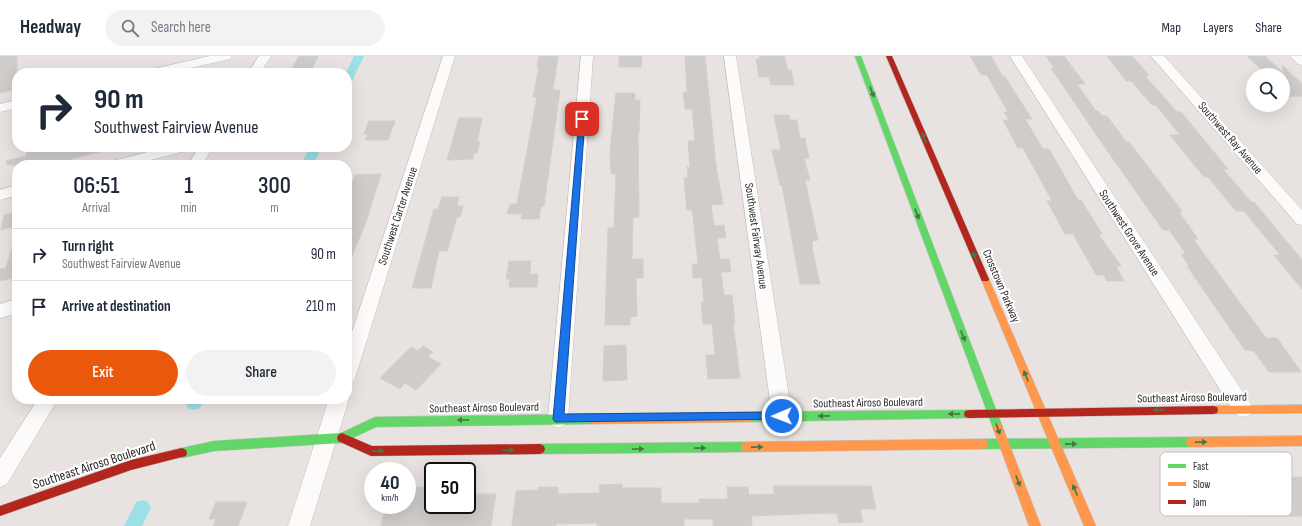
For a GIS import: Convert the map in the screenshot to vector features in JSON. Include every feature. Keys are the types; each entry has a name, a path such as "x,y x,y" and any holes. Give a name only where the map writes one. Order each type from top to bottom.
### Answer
{"main road":[{"path":"858,56 1035,526"},
{"name":"Crosstown Parkway","path":"889,56 1090,526"},
{"name":"Southeast Airoso Boulevard","path":"0,511 131,465 214,446 334,439 375,422 1242,409 1302,410"},
{"name":"Southeast Airoso Boulevard","path":"334,439 371,452 1302,442"}],"street":[{"path":"174,68 226,56"},
{"path":"257,68 265,56"},
{"name":"Southwest Carter Avenue","path":"352,359 449,56"},
{"path":"558,419 587,56"},
{"name":"Southwest Fairway Avenue","path":"730,56 782,416"},
{"name":"Southwest Grove Avenue","path":"1016,56 1242,409"},
{"name":"Southwest Ray Avenue","path":"1157,56 1302,220"},
{"path":"1296,56 1302,62"},
{"path":"0,108 12,105"},
{"path":"133,160 165,152"},
{"path":"0,195 12,191"},
{"path":"0,311 12,307"},
{"path":"0,477 45,404"},
{"path":"299,526 334,439 338,404"}],"building":[{"path":"0,56 17,56 17,68 12,68 12,90 0,93"},
{"path":"299,56 318,56 312,68 292,68"},
{"path":"539,56 558,56 553,90 560,90 544,206 541,206 539,219 521,219 522,214 507,214 510,204 517,204 537,97 533,97 539,67 537,67"},
{"path":"619,56 642,56 641,67 619,67"},
{"path":"685,56 705,56 716,166 723,204 711,205 714,226 724,225 726,238 717,238 720,259 729,259 731,272 721,272 724,295 732,295 735,324 733,324 740,378 708,379 706,355 715,355 712,324 703,324 701,302 704,302 702,278 693,278 692,264 698,264 693,216 692,210 687,210 684,178 688,178 687,167 690,167 688,141 695,141 692,109 685,109 683,93 687,92"},
{"path":"759,56 784,56 788,70 791,70 794,85 771,85 769,77 759,77 756,59 760,59"},
{"path":"970,56 991,56 1003,77 1005,77 1032,119 1025,119 1043,149 1049,149 1078,200 1081,200 1102,234 1099,235 1121,266 1116,266 1124,281 1107,281 1104,275 1096,275 1073,234 1065,234 1047,201 1052,201 1023,148 1018,148 1003,120 1009,120 1004,112 1008,112 987,75 981,75"},
{"path":"1046,56 1064,56 1085,84 1077,84 1096,111 1098,111 1102,116 1107,116 1126,142 1129,142 1179,207 1182,212 1179,212 1198,239 1193,239 1266,338 1277,338 1301,372 1269,372 1254,351 1245,350 1187,266 1189,266 1181,254 1186,254 1169,230 1163,230 1051,68 1054,68"},
{"path":"1107,56 1132,56 1149,75 1145,76 1177,112 1181,112 1228,169 1223,169 1251,202 1254,202 1302,260 1302,289 1274,255 1280,255 1244,211 1236,211 1208,177 1204,177 1170,135 1180,135 1156,105 1152,105 1131,81 1126,81"},
{"path":"1247,56 1265,56 1278,68 1260,68"},
{"path":"1290,73 1302,84 1302,96 1290,97"},
{"path":"616,93 635,93 635,100 640,100 638,133 639,217 633,217 632,259 643,259 643,278 636,278 637,316 630,317 630,325 605,325 608,228 614,228 616,174 611,174 610,152"},
{"path":"774,115 789,115 790,120 797,120 800,138 805,138 809,158 804,158 810,180 805,180 818,240 812,241 812,248 820,284 800,284 782,185 780,185 772,150 781,150"},
{"path":"459,118 482,118 477,142 480,142 477,153 474,153 473,159 447,160"},
{"path":"369,121 395,121 388,140 365,140 368,134 364,134"},
{"path":"100,152 67,160 12,160 12,165 7,165 6,161 26,156 26,153"},
{"path":"381,174 366,222 352,256 352,181 355,175"},
{"path":"442,197 459,197 457,206 463,206 460,217 457,217 447,251 439,251 431,288 412,288 434,209 438,209"},
{"path":"12,213 12,227 1,230 4,215"},
{"path":"12,248 12,278 0,281 0,269 6,268"},
{"path":"509,261 531,261 530,274 538,274 537,287 509,287 510,279 506,279"},
{"path":"626,345 627,380 603,381 604,346"},
{"path":"423,346 433,352 428,357 441,364 416,390 405,383 400,389 380,378 411,347 418,351"},
{"path":"1292,477 1302,477 1302,516 1292,516"},
{"path":"622,484 622,488 661,488 661,503 699,503 699,499 728,499 727,487 748,487 749,495 775,494 773,486 871,486 876,509 860,509 863,522 839,523 837,514 828,513 751,516 752,526 713,526 713,519 684,519 684,526 597,526 597,523 556,524 556,526 512,526 516,491 538,490 538,487 558,487 558,494 600,493 599,485"},
{"path":"416,487 424,487 424,514 476,514 476,494 496,494 491,526 381,526 384,514 416,514"},
{"path":"216,502 247,502 238,526 213,526 216,519 209,519"}],"waterway":[{"path":"352,71 359,56"},
{"path":"310,160 314,152"},
{"path":"133,526 142,508"}],"traffic: fast":[{"path":"858,56 998,428"},
{"path":"748,417 969,414"},
{"path":"182,453 214,446 342,438 375,422 593,419"},
{"path":"983,444 1191,442"},
{"path":"540,449 746,447"}],"traffic: slow":[{"path":"985,279 1090,526"},
{"path":"1213,410 1302,409"},
{"path":"593,419 748,417"},
{"path":"998,428 1035,526"},
{"path":"1191,442 1302,441"},
{"path":"746,447 983,444"}],"traffic: jam":[{"path":"889,56 985,279"},
{"path":"969,414 1213,410"},
{"path":"342,438 371,451 540,449"},
{"path":"0,511 131,465 182,453"}],"route":[{"path":"582,119 558,419 782,416"}]}
